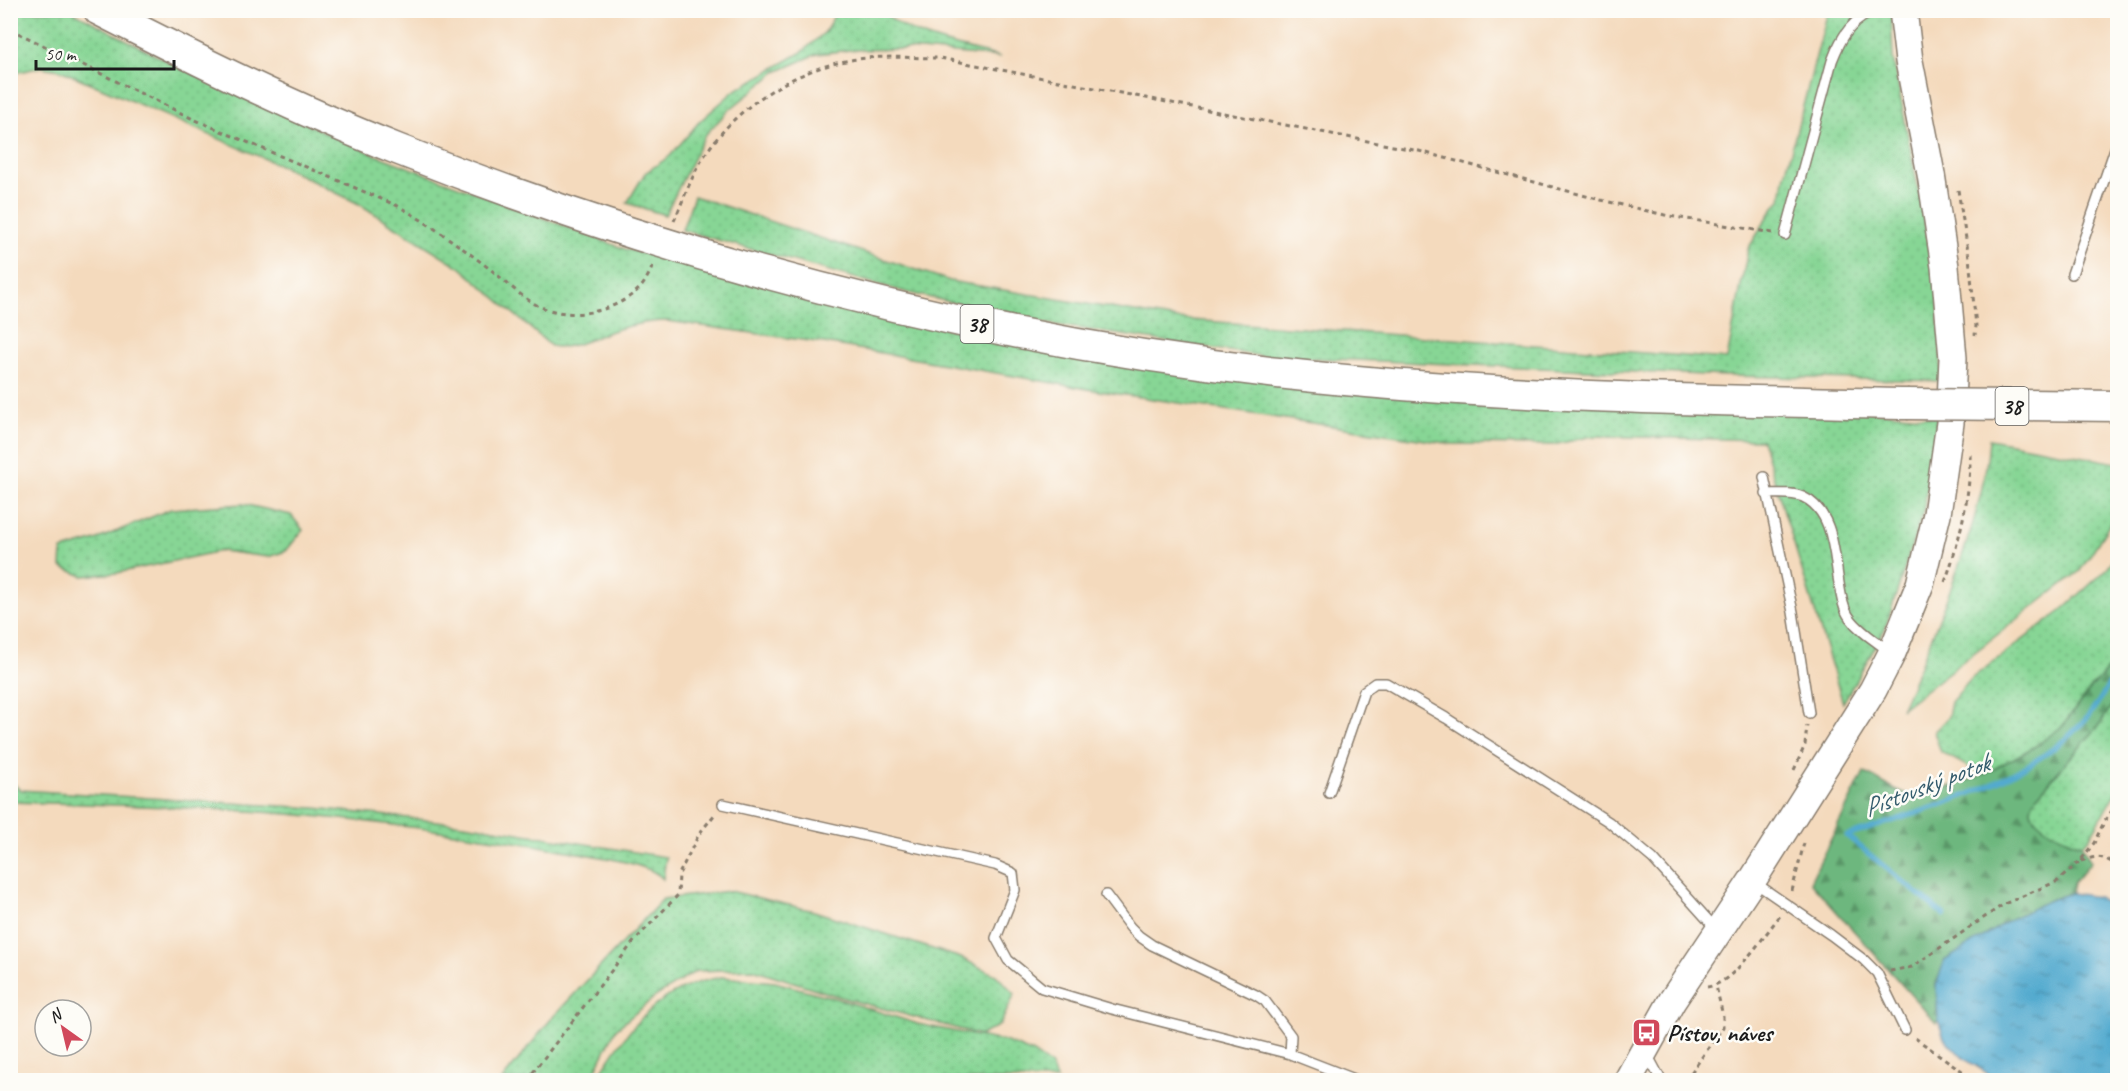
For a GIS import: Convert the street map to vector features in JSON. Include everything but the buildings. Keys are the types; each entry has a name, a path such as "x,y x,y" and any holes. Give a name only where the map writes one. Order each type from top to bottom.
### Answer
{"main road":[{"name":"38","path":"99,10 274,96 393,147 501,189 632,233 780,278 908,309 1037,336 1168,359 1278,373 1453,390 1673,400 2118,406"}],"street":[{"path":"1628,1080 1672,1001 1873,690 1892,653 1920,584 1937,514 1950,423 1953,358 1945,267 1931,174 1909,61 1903,10"}],"lane":[{"path":"1785,235 1832,61 1841,38 1854,23 1880,10"},
{"path":"2072,274 2118,140"},
{"path":"1764,477 1793,612 1809,713"},
{"path":"1766,494 1791,494 1804,498 1819,509 1830,533 1842,599 1849,617 1862,631 1892,653"},
{"path":"1329,793 1364,691 1375,683 1386,683 1446,717 1609,822 1653,859 1718,931"},
{"path":"723,804 995,865 1013,873 1015,890 996,938 1008,960 1042,988 1112,1009 1290,1054 1357,1080"},
{"path":"1752,880 1864,960 1877,973 1905,1030"},
{"path":"1106,895 1139,936 1152,945 1264,1001 1291,1036 1290,1054"},
{"path":"1646,1047 1649,1059 1660,1080"}],"path":[{"path":"10,29 193,119 398,206 468,252 534,303 558,312 578,314 622,302 642,286 655,262"},
{"path":"674,221 702,159 735,120 759,99 816,68 866,58 940,58 1419,151 1669,216 1785,235"},
{"path":"1877,973 1912,967 2004,904 2058,881 2080,861 2094,843 2105,820 2118,802"},
{"path":"527,1080 635,940 678,895 679,874 699,834 723,804"},
{"path":"2080,861 2092,857 2104,857 2118,866"},
{"path":"1686,1080 1723,1027 1724,1016 1716,986"},
{"path":"1905,1030 1975,1080"}],"green space":[{"path":"10,11 72,11 174,65 376,155 625,249 985,338 1937,417 1924,508 1885,629 1843,703 1762,440 1593,436 1553,445 1452,444 1099,391 824,343 667,321 629,326 565,347 551,346 460,267 359,204 284,167 60,70 41,67 11,74"},
{"path":"837,11 882,11 894,21 922,35 1000,57 908,49 850,50 817,54 776,72 729,110 705,135 665,215 627,203 645,173 670,156 699,122 734,91 802,52 825,32"},
{"path":"1828,11 1891,11 1893,59 1938,293 1942,381 1728,376 1262,356 1050,324 909,293 682,230 694,196 950,281 1177,319 1727,359 1748,249 1774,207 1781,200 1784,179"},
{"path":"1989,439 2117,463 2117,513 2080,571 1901,709 1940,616 1970,531 1984,477"},
{"path":"243,504 291,515 303,530 286,551 268,557 221,551 117,573 83,576 61,567 62,550 93,541 171,509"},
{"path":"2117,554 2117,654 2110,667 2061,728 2034,747 1983,775 1941,752 1934,732 1948,717 1951,702 1972,678 2061,611 2105,571"},
{"path":"2117,654 2117,697 2100,724 2036,797 2031,808 2033,816 2045,827 2061,837 2082,845 2091,862 2073,883 2071,893 2047,901 1936,986 1938,1020 1936,1023 1810,882 1864,772 1916,798 1983,775 2034,747 2064,725 2083,698 2110,667"},
{"path":"2117,697 2117,790 2089,839 2082,845 2061,837 2038,822 2033,816 2031,807 2036,797 2100,724"},
{"path":"11,781 20,790 315,808 464,824 666,857 663,879 645,868 604,858 472,835 375,823 236,810 11,802"},
{"path":"730,891 814,911 961,958 996,975 1015,994 1000,1025 981,1035 847,999 753,969 696,971 655,997 616,1029 595,1071 587,1080 502,1080 552,1018 663,899"},
{"path":"722,977 775,982 918,1024 1007,1042 1033,1053 1050,1065 1057,1080 596,1080 633,1027 662,1000 699,982"}],"water":[{"path":"2071,893 2098,897 2117,912 2117,1080 1998,1080 1963,1058 1944,1038 1938,1020 1936,986 1944,961 2011,919 2047,901"}],"waterway":[{"name":"Pístovský potok","path":"1847,836 1974,792 2034,761 2061,742 2085,720 2118,670"},
{"path":"1847,836 1944,915"}],"place":[{"name":"Pístov, náves","path":"1646,1033"}]}
